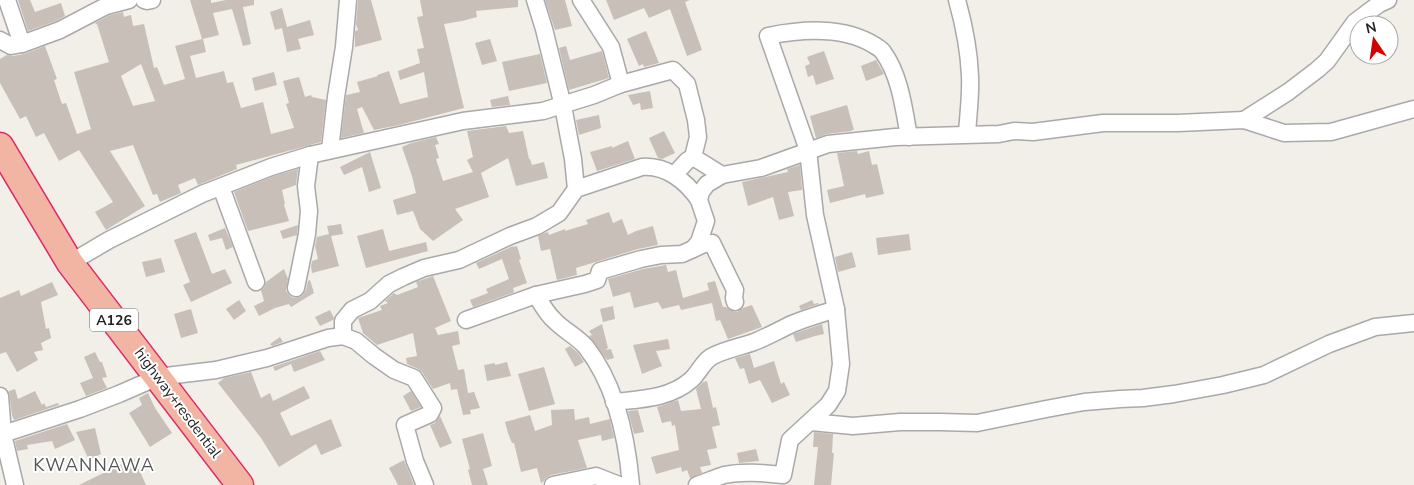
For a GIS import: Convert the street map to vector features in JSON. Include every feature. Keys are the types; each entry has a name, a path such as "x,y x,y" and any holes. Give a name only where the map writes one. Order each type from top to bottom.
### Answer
{"highway":[{"name":"highway+resdential","path":"0,146 70,263 240,485"}],"street":[{"path":"8,0 22,44"},
{"path":"0,40 11,46 22,44 60,30 106,6 129,0"},
{"path":"144,0 152,0"},
{"path":"330,150 344,47 348,0"},
{"path":"535,0 563,106 573,159 576,190"},
{"path":"581,0 611,47 621,84"},
{"path":"957,0 963,22 969,60 967,134"},
{"path":"1244,120 1288,92 1317,70 1327,61 1355,22 1379,4 1388,0"},
{"path":"758,472 776,458 790,440 828,405 838,391 841,364 836,309 815,215 808,150 768,36 789,31 821,30 842,33 867,40 883,50 895,75 904,107 909,137"},
{"path":"70,263 109,240 202,194 310,155 463,121 543,112 621,84 672,70 687,84 698,137 693,157 674,175"},
{"path":"699,200 701,192 707,184 722,175 761,168 828,144 895,137 999,134 1014,131 1033,132 1102,123 1244,120 1284,133 1331,132 1352,128 1414,109"},
{"path":"296,288 308,234 309,211 306,186 310,155"},
{"path":"693,157 722,175"},
{"path":"343,336 343,321 352,310 370,301 389,284 424,268 459,260 510,236 537,226 560,213 576,190 642,167 653,166 674,175 692,189 699,200 706,221 699,242 693,249"},
{"path":"221,187 256,282"},
{"path":"466,320 536,295 597,280 600,271 641,259 661,255 682,254 704,244 712,243 735,290 734,298 736,302"},
{"path":"536,295 553,320 585,346 605,376 614,402 628,457 631,485"},
{"path":"614,402 665,395 689,382 698,374 709,358 770,336 804,319 836,309"},
{"path":"811,422 853,426 900,422 977,423 1084,402 1174,394 1224,385 1264,375 1329,344 1375,328 1414,323"},
{"path":"3,434 88,406 158,377 216,370 267,358 328,338 343,336 356,341 394,370 414,378 433,408 430,414 406,424 415,461 425,485"},
{"path":"0,396 3,434 14,478 3,485"},
{"path":"698,485 735,473 758,472 784,480 790,440"},
{"path":"553,485 596,476 619,485"}],"building":[{"path":"18,0 30,0 35,12 61,3 65,16 28,31"},
{"path":"190,0 211,0 211,3 226,0 254,0 254,5 243,7 251,44 243,46 232,9 213,13 219,35 203,39 206,52 190,56 196,78 224,71 227,83 233,82 241,108 263,102 271,134 294,128 286,104 289,103 283,81 299,77 305,97 311,95 312,97 326,100 321,142 236,165 237,169 198,185 195,178 178,185 181,193 160,202 157,194 153,195 133,145 110,151 145,206 106,230 95,212 113,202 79,150 59,161 44,133 36,137 26,116 20,119 0,83 0,59 7,55 24,54 45,46 57,79 54,80 62,104 66,103 77,134 91,129 74,72 109,62 97,24 95,23 110,15 123,12 124,17 131,15 133,26 144,24 154,68 157,67 164,85 185,79 175,46 202,39","holes":["141,64 155,101 133,106 121,76"]},
{"path":"358,0 371,0 382,40 355,47 355,31 358,30 356,24"},
{"path":"420,0 518,0 518,7 476,11 477,17 444,24 464,108 374,130 362,107 357,109 364,133 341,138 346,95 360,92 357,82 389,71 400,104 428,97 424,72 400,80 398,71 420,63 417,49 424,48 417,17 423,16"},
{"path":"545,0 565,0 572,26 555,30"},
{"path":"606,0 690,0 685,2 702,50 687,56 670,9 649,18 644,8 614,20"},
{"path":"282,8 287,27 310,20 314,35 298,39 301,49 287,52 282,28 275,30 270,12"},
{"path":"646,31 659,63 644,67 643,64 639,66 627,39"},
{"path":"490,39 497,61 482,65 475,43"},
{"path":"566,46 570,60 602,51 609,78 569,90 559,48"},
{"path":"824,51 834,79 816,85 813,75 808,77 805,66 810,64 807,57"},
{"path":"540,54 547,83 509,91 502,62"},
{"path":"876,60 884,74 866,81 861,66"},
{"path":"274,72 277,85 255,91 252,78"},
{"path":"650,91 653,108 641,110 640,103 633,105 628,95"},
{"path":"508,96 510,105 492,107 490,100"},
{"path":"847,105 854,130 827,134 816,138 810,116"},
{"path":"599,115 601,128 579,135 576,120"},
{"path":"506,126 509,133 523,131 532,165 544,162 548,178 516,186 508,158 481,173 489,197 455,209 463,220 433,241 420,229 413,211 397,215 393,200 416,193 402,147 436,137 439,144 435,145 439,158 436,159 443,181 473,172 467,160 473,157 467,131"},
{"path":"664,131 675,153 662,159 658,158 649,138"},
{"path":"628,141 635,159 597,171 590,152 612,146 612,148"},
{"path":"857,151 858,154 869,151 872,165 877,164 884,194 866,198 865,194 830,203 827,190 844,186 837,153"},
{"path":"370,152 381,188 369,192 362,167 344,175 340,167"},
{"path":"800,165 802,190 788,192 794,216 779,220 773,197 748,206 742,182 788,172 787,169"},
{"path":"298,169 296,185 282,190 289,221 248,231 234,192 274,176"},
{"path":"609,212 613,223 622,219 628,235 653,226 658,245 638,249 576,268 577,275 557,280 550,249 541,251 538,236 548,232 549,235 588,224 586,220"},
{"path":"341,224 343,234 331,236 339,266 312,273 312,261 318,259 315,246 317,237 329,234 327,226"},
{"path":"298,225 297,235 283,239 280,231"},
{"path":"225,228 233,247 226,250 222,238 210,241 208,235"},
{"path":"383,229 389,251 426,242 428,251 366,268 357,236"},
{"path":"196,232 212,274 225,269 232,283 191,302 183,285 190,282 174,240"},
{"path":"909,234 911,250 878,255 876,238"},
{"path":"513,246 517,246 521,259 519,260 527,283 513,288 514,292 512,293 473,307 470,300 488,293 486,289 509,279 502,259 479,269 476,263"},
{"path":"852,252 856,267 838,272 835,257"},
{"path":"161,258 165,272 146,277 142,262"},
{"path":"666,265 668,272 676,270 683,298 709,290 707,283 715,281 723,307 737,312 752,305 762,327 728,339 720,320 716,321 712,303 681,310 679,305 662,309 658,302 634,308 630,292 613,297 608,279 643,269"},
{"path":"284,269 288,279 286,291 290,296 294,298 303,295 310,280 314,293 291,307 289,304 259,316 254,306 264,301 261,290 266,282"},
{"path":"433,276 451,321 435,328 438,335 458,331 460,344 452,346 458,370 464,369 468,393 474,392 480,408 470,410 471,414 463,415 457,389 451,390 450,383 433,389 422,372 407,364 406,358 417,356 413,333 377,345 363,333 358,318 382,310 380,306 388,303 385,301 394,293 397,295 418,287 416,282"},
{"path":"52,282 58,295 41,302 46,329 49,328 51,338 41,343 43,350 34,352 38,360 17,372 6,352 0,354 0,298 19,290 21,296"},
{"path":"239,300 246,311 234,320 226,309"},
{"path":"812,300 814,304 819,304 801,310 799,306"},
{"path":"613,306 615,319 603,322 600,309"},
{"path":"191,309 198,333 181,338 174,314"},
{"path":"330,310 334,318 333,320 320,326 315,317"},
{"path":"602,324 608,348 605,350 611,349 614,358 607,360 589,336 592,335 589,331"},
{"path":"822,324 824,334 796,342 793,334"},
{"path":"280,337 283,342 272,346 270,344"},
{"path":"668,339 670,349 656,351 662,366 642,374 633,345"},
{"path":"570,346 584,362 575,367 565,349"},
{"path":"320,351 325,360 294,372 291,364 275,371 273,367"},
{"path":"95,352 100,362 102,362 107,377 102,378 107,388 86,396 80,383 93,378 84,357"},
{"path":"750,354 754,368 774,361 781,384 784,382 790,395 772,403 760,380 749,384 744,368 740,369 735,358"},
{"path":"507,362 511,376 487,381 484,365"},
{"path":"544,367 555,404 529,411 518,374"},
{"path":"251,372 261,398 270,393 273,401 304,386 310,398 280,413 291,436 331,419 342,446 321,455 316,444 279,467 261,438 218,383 224,378"},
{"path":"707,381 713,408 716,407 720,425 712,427 717,448 707,450 711,465 700,467 702,473 690,478 687,470 682,472 681,467 656,474 651,457 679,450 675,425 672,426 671,421 662,423 657,407 678,400 681,411 701,409 696,389 703,382"},
{"path":"15,389 18,399 35,391 42,405 44,403 46,407 58,403 59,405 14,420 9,391"},
{"path":"411,391 421,407 411,411 403,396"},
{"path":"148,393 155,408 172,433 150,447 129,413 142,405 139,398"},
{"path":"574,409 575,420 589,417 590,424 610,419 614,438 602,441 601,435 578,440 587,468 551,475 541,483 537,468 521,472 514,443 512,443 505,422 530,415 535,431 552,425 551,410"},
{"path":"638,410 644,432 634,434 628,411"},
{"path":"440,416 452,443 440,448 430,425 435,423"},
{"path":"67,424 75,440 55,449 52,441 27,445 28,449 17,451 15,441"},
{"path":"95,428 101,454 89,460 76,432"},
{"path":"814,432 833,434 832,453 834,453 831,485 814,485 818,447 813,447"},
{"path":"483,433 492,466 483,469 488,485 472,485 462,439"},
{"path":"756,449 759,461 739,463 737,453"},
{"path":"134,458 146,485 79,485"},
{"path":"404,460 414,485 398,485 389,468"}],"district":[{"name":"KWANNAWA","path":"94,465"}]}
